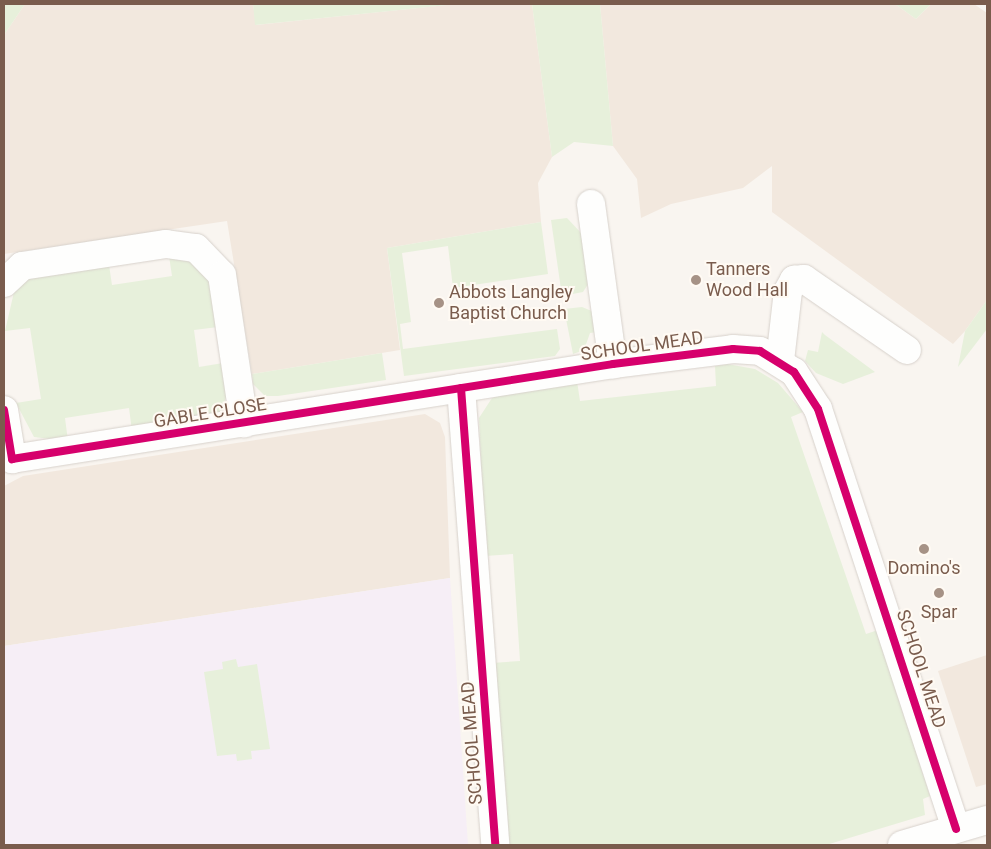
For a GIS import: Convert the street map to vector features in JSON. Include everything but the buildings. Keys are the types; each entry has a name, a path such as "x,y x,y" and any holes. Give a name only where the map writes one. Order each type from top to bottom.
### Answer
{"street":[{"path":"591,204 613,364"},
{"name":"GABLE CLOSE","path":"4,283 22,266 166,244 196,248 222,274 244,423"},
{"path":"780,361 788,291 794,280 804,279 907,350"},
{"name":"SCHOOL MEAD","path":"495,845 461,388 613,364 733,349 760,351 780,361 802,382 818,410 956,829"},
{"name":"GABLE CLOSE","path":"4,410 8,462 461,388"},
{"path":"902,845 987,820"}],"shaded area":[{"path":"25,4 253,4 256,25 456,4 532,4 552,157 538,183 541,222 387,248 400,350 252,374 227,221 4,254 4,35"},
{"path":"600,4 895,4 916,19 931,4 974,4 987,13 987,300 965,331 953,344 772,212 772,166 743,188 671,204 641,218 637,179 613,146"},
{"path":"425,414 440,423 445,437 450,578 4,646 4,486 23,476"},
{"path":"450,578 468,845 4,845 4,646"},
{"path":"987,655 987,784 976,787 938,671"}],"green space":[{"path":"4,4 25,4 4,35"},
{"path":"253,4 457,4 255,25"},
{"path":"532,4 600,4 613,146 574,142 552,157"},
{"path":"895,4 931,4 916,19"},
{"path":"567,218 583,235 590,281 583,292 562,296 551,220"},
{"path":"541,222 548,274 453,288 448,246 402,253 411,322 400,324 403,349 557,329 560,349 555,356 404,376 387,248"},
{"path":"169,256 197,264 213,281 218,327 194,330 199,367 223,363 228,391 221,412 212,419 132,431 129,408 65,418 68,441 34,437 16,403 41,399 30,328 5,331 14,292 28,279 109,265 112,285 172,276"},
{"path":"987,300 987,329 958,367 965,331"},
{"path":"582,307 594,312 597,332 590,333 584,350 573,354 564,309"},
{"path":"822,332 875,372 843,384 816,373 805,361 808,350 818,352"},
{"path":"382,353 386,380 278,396 265,396 253,384 252,374"},
{"path":"727,364 755,369 778,383 803,412 791,417 866,634 878,630 930,796 923,799 925,815 826,845 503,845 492,663 520,661 513,554 485,556 479,418 492,398 505,392 577,381 580,401 716,386 715,366"},
{"path":"236,659 238,667 257,664 270,749 251,751 252,759 237,761 236,754 217,756 204,672 223,669 222,662"}],"cycle path":[{"path":"4,410 12,459 613,364 733,349 760,351 794,372 818,409 956,829"},
{"path":"461,388 495,845"}],"place":[{"name":"Tanners Wood Hall","path":"696,280"},
{"name":"Abbots Langley Baptist Church","path":"439,303"},
{"name":"Domino's","path":"924,549"},
{"name":"Spar","path":"939,593"}]}
